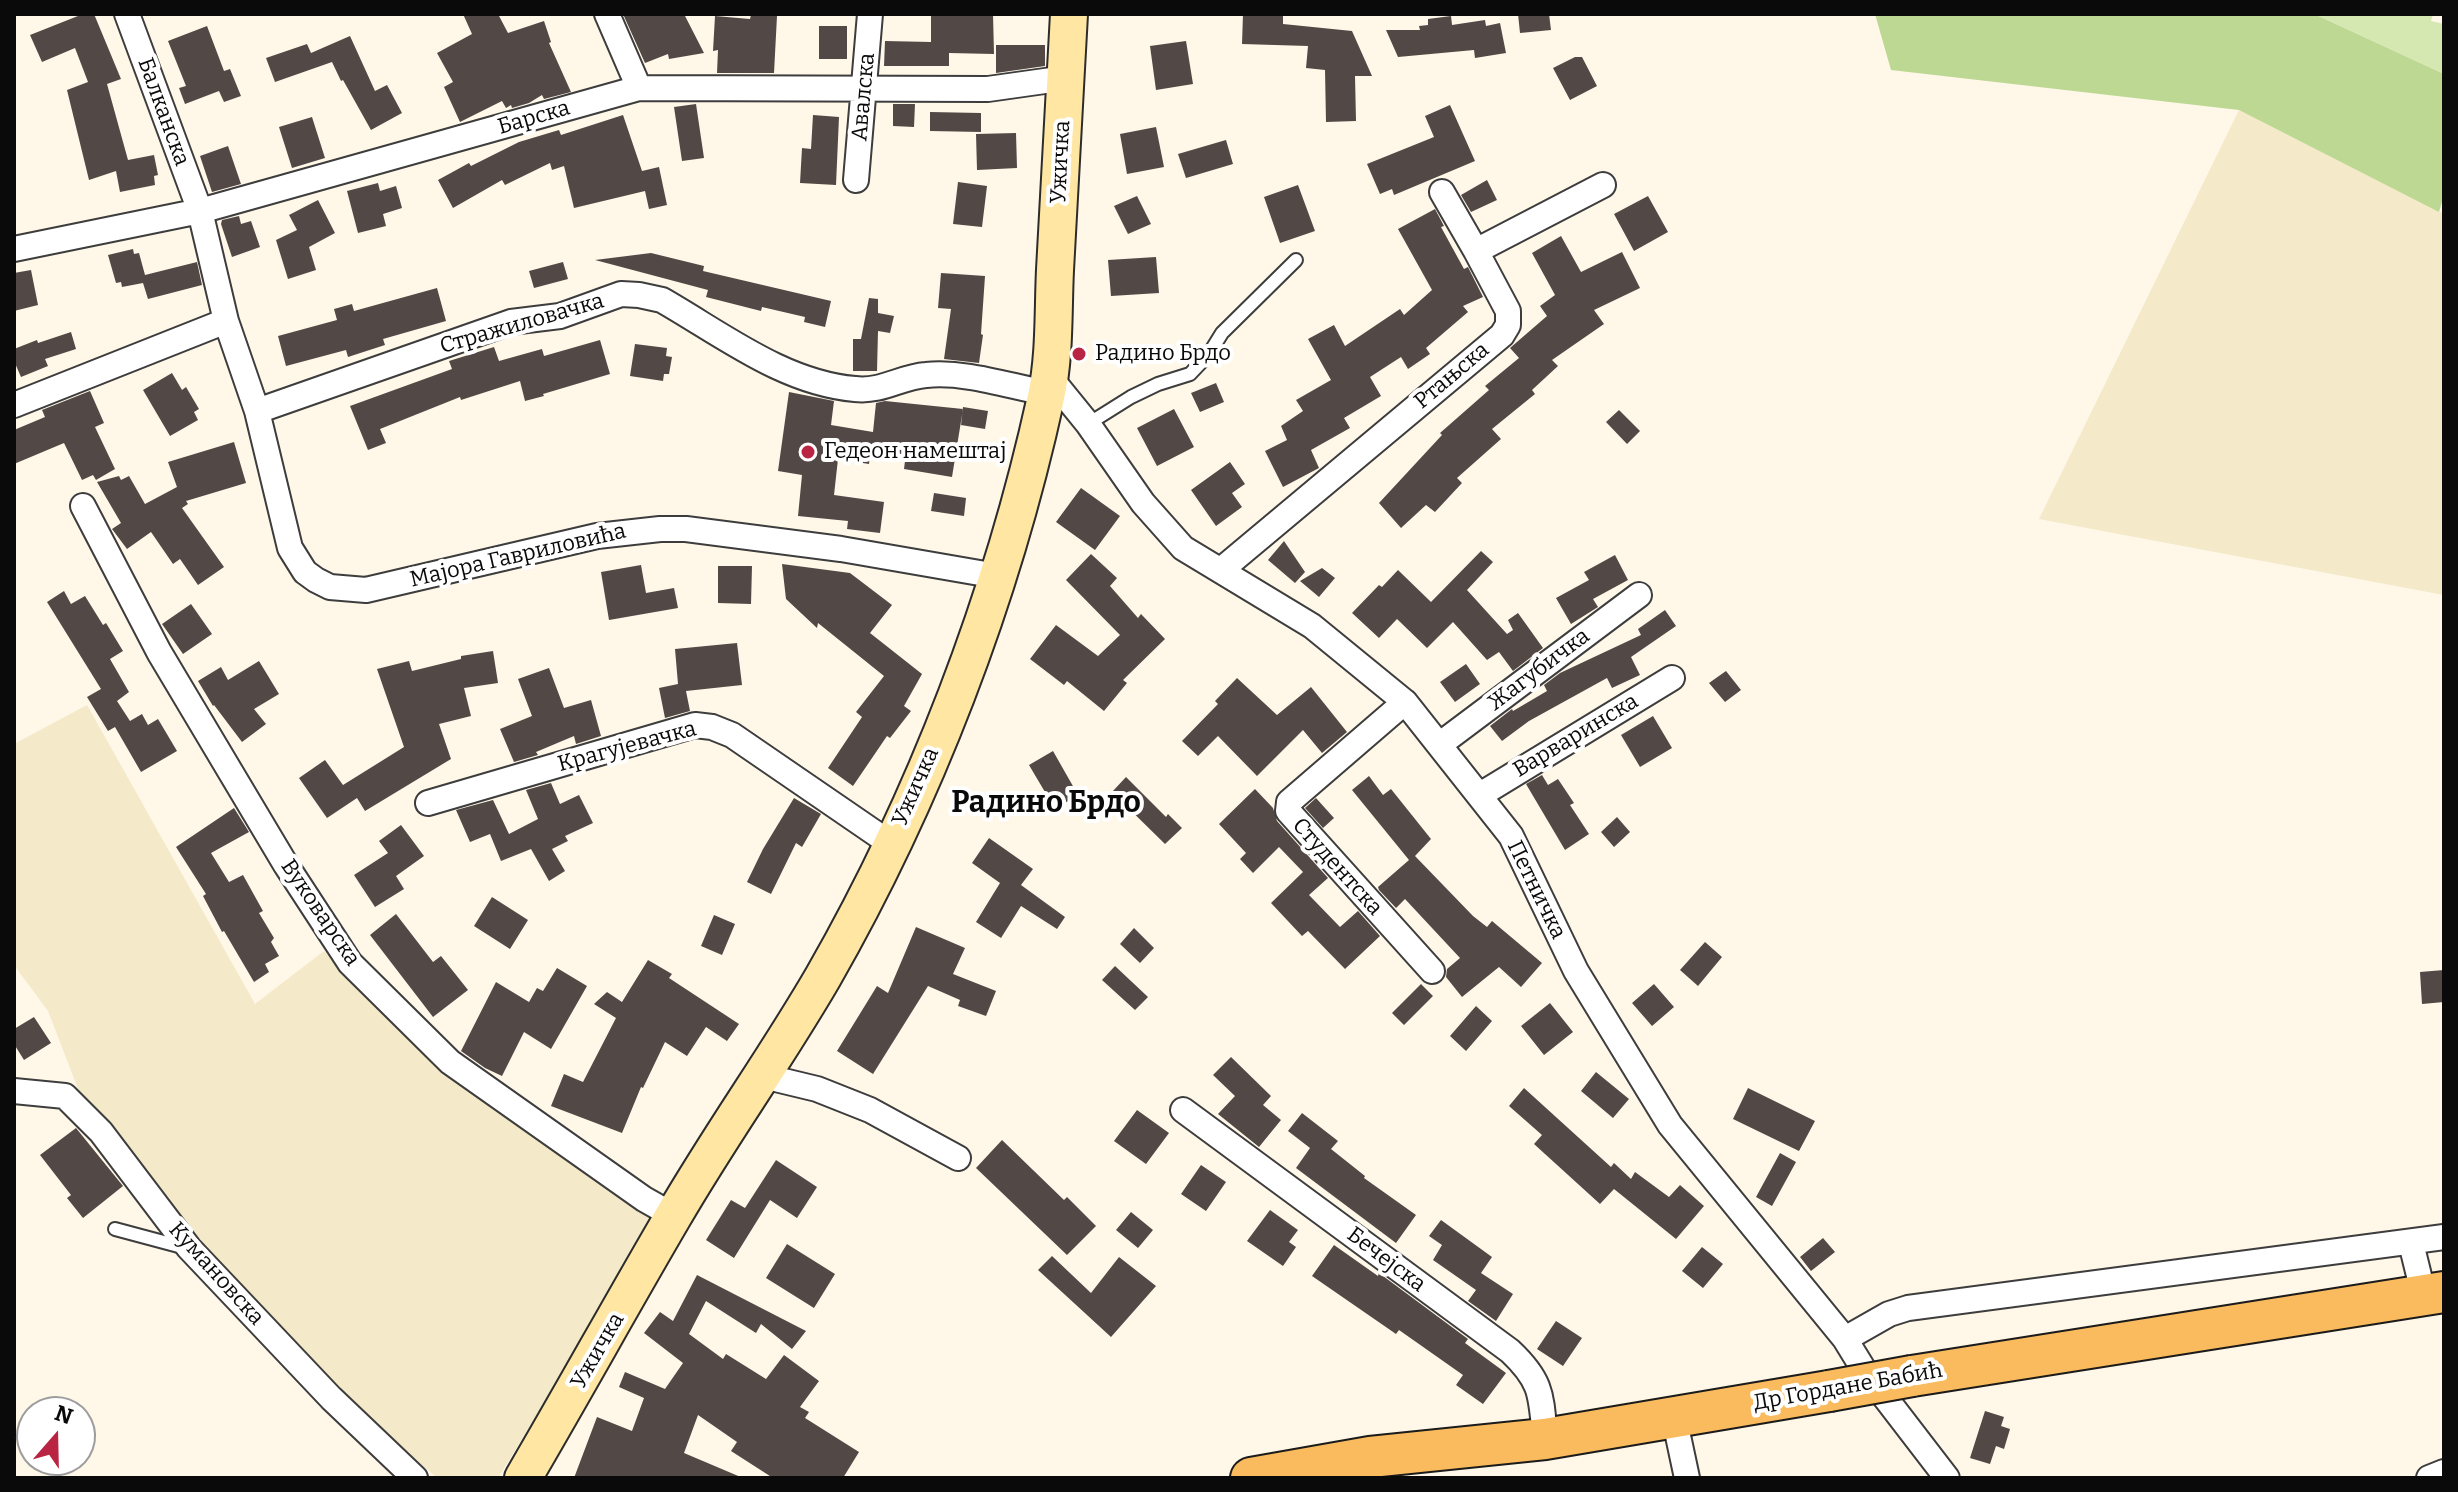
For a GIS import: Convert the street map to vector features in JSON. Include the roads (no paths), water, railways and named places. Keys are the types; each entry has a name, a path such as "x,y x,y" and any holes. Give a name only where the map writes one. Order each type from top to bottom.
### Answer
{"main road":[{"name":"Ужичка","path":"523,1478 716,1145 763,1076 847,933 891,844 965,672 997,576 1048,384 1069,14"},
{"name":"Др Гордане Бабић","path":"1251,1478 1370,1457 1545,1439 2181,1332 2434,1294"}],"street":[{"name":"Балканска","path":"127,14 200,211 226,321"},
{"path":"607,14 639,88"},
{"name":"Авалска","path":"856,180 870,14"},
{"name":"Барска","path":"14,249 200,211 639,88 988,89 1066,78"},
{"path":"1476,251 1603,185"},
{"name":"Ртањска","path":"1221,570 1502,335 1508,325 1508,311 1442,192"},
{"name":"Стражиловачка","path":"257,411 511,322 560,316 621,294 662,300 785,371 830,385 858,390 884,388 909,377 950,374 1048,384"},
{"path":"14,405 226,321 257,411"},
{"name":"Петничка","path":"1048,384 1088,424 1143,503 1183,548 1312,626 1405,702 1511,836 1576,971 1670,1125 1845,1339 1864,1370 1947,1478"},
{"name":"Мајора Гавриловића","path":"257,411 290,548 305,572 330,587 366,590 597,536 660,529 686,529 841,549 997,576"},
{"name":"Вуковарска","path":"83,506 159,652 286,865 350,963 450,1062 644,1199 674,1216"},
{"name":"Жагубичка","path":"1439,745 1639,595"},
{"name":"Варваринска","path":"1480,795 1672,678"},
{"name":"Студентска","path":"1405,702 1289,802 1288,811 1432,971"},
{"name":"Крагујевачка","path":"428,803 703,725 732,735 891,844"},
{"path":"763,1076 817,1089 870,1110 958,1158"},
{"name":"Кумановска","path":"14,1091 65,1096 101,1132 189,1248 331,1398 415,1478"},
{"name":"Бечејска","path":"1183,1110 1510,1351 1535,1378 1542,1401 1545,1439"},
{"path":"1845,1339 1889,1314 1908,1308 2444,1237"},
{"path":"2411,1243 2434,1294"},
{"path":"1674,1417 1685,1476"},
{"path":"2429,1478 2444,1472"}],"lane":[{"path":"1088,424 1131,397 1190,374 1209,354 1222,333 1296,260"},
{"path":"115,1229 189,1248"}],"place":[{"name":"Радино Брдо","path":"1079,354"},
{"name":"Гедеон намештај","path":"808,452"}],"district":[{"name":"Радино Брдо","path":"1046,804"}]}
